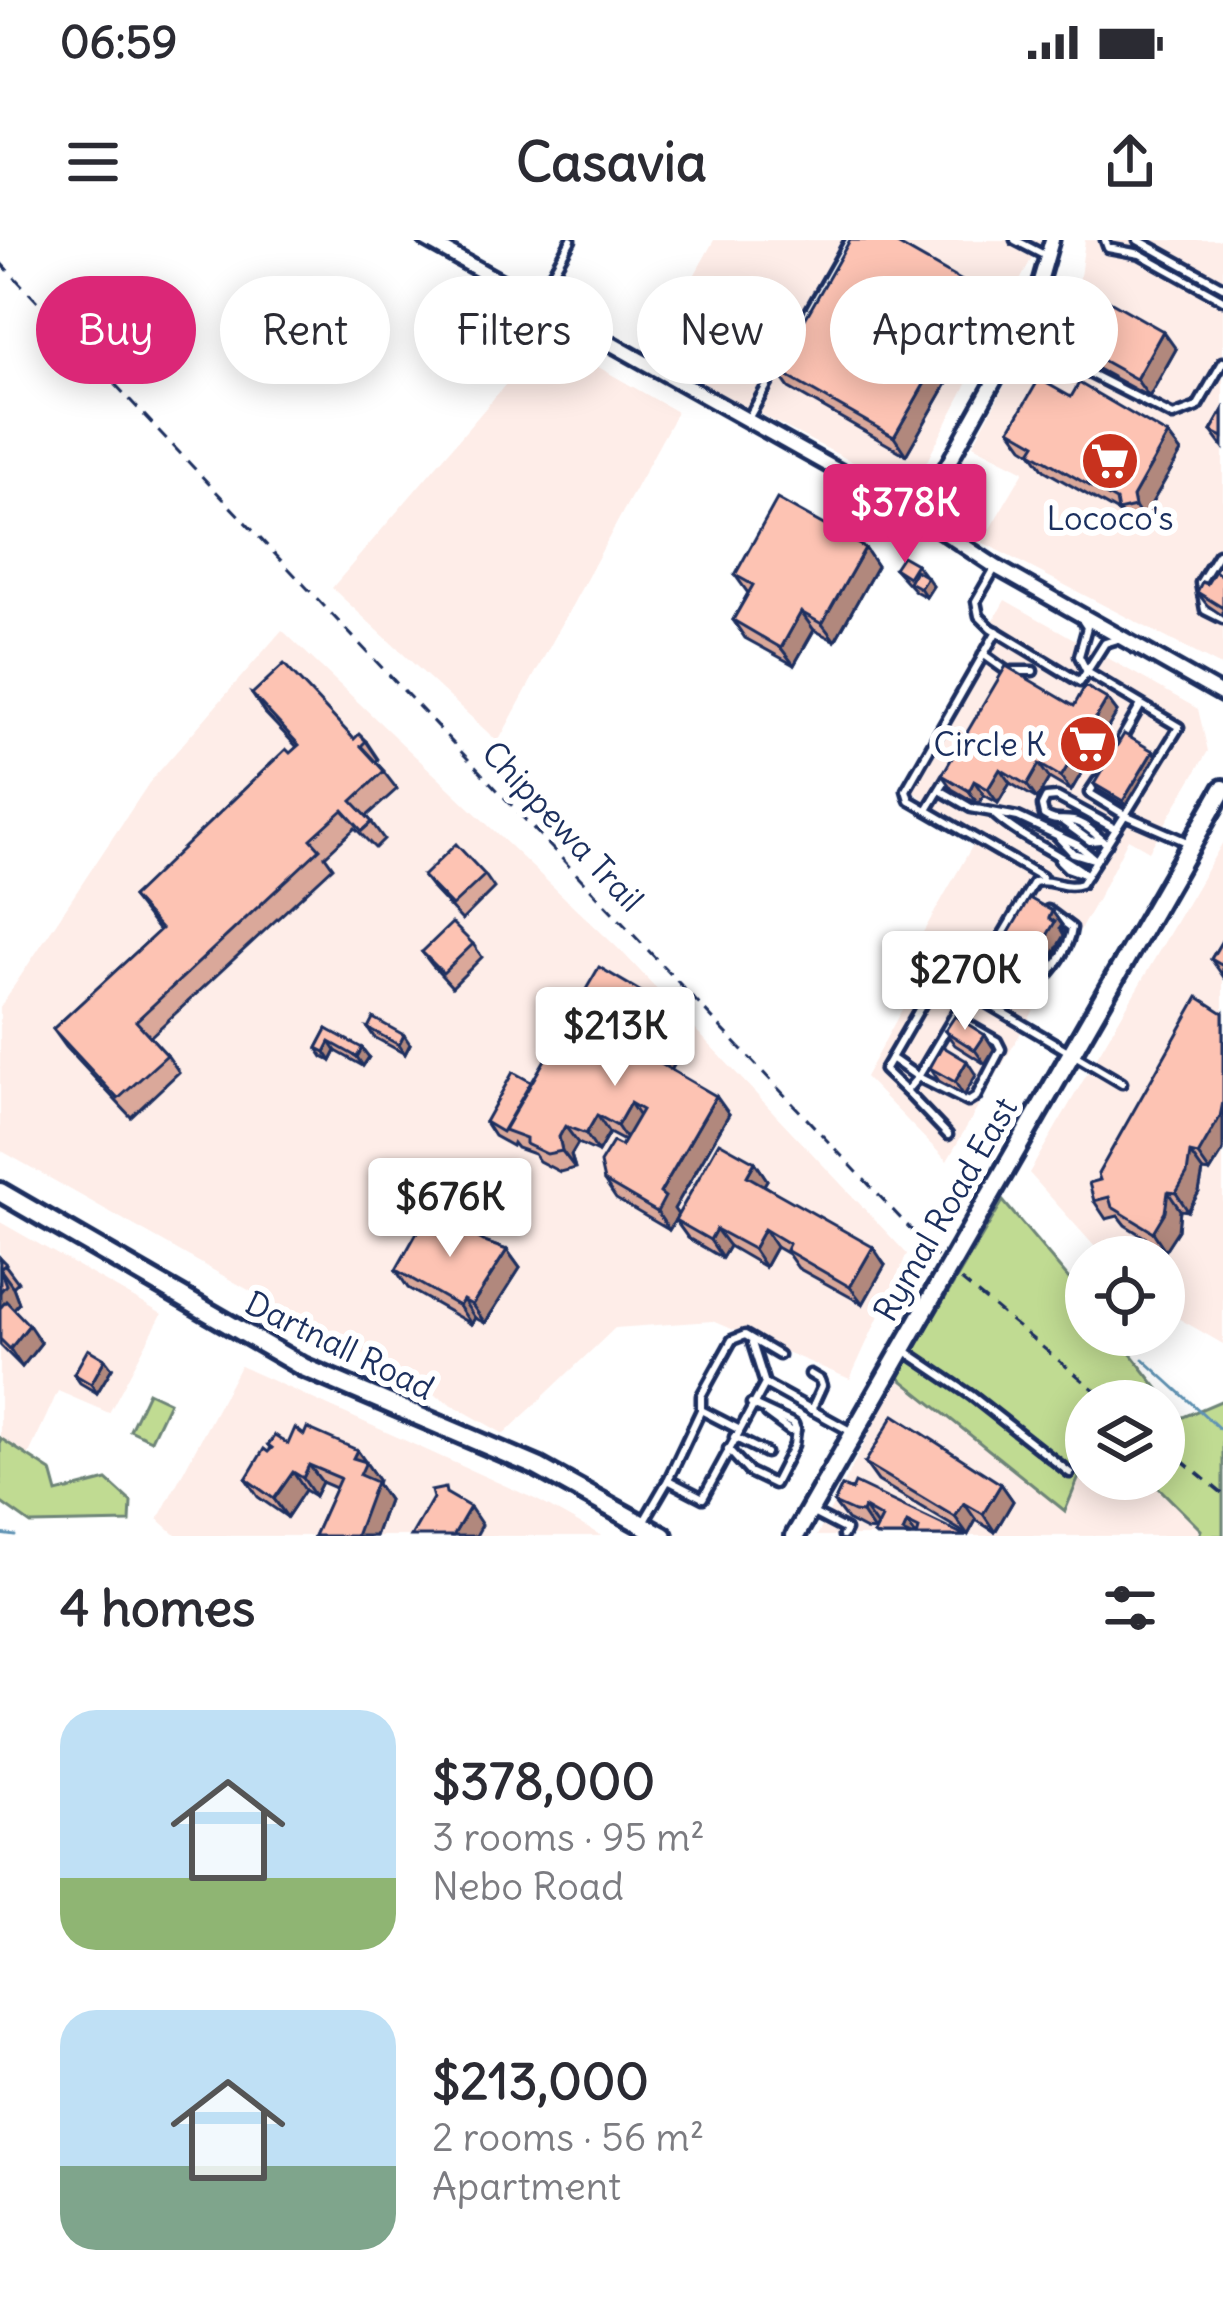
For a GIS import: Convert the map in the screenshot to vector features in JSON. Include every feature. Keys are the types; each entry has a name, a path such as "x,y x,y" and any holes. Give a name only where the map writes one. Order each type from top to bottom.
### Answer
{"main road":[{"name":"Rymal Road East","path":"795,1536 1223,789"},
{"name":"Dartnall Road","path":"0,1192 303,1367 538,1467 663,1536"}],"street":[{"path":"426,240 488,276"},
{"path":"1042,276 1052,240"},
{"path":"613,346 919,516 996,567 1223,695"},
{"path":"919,516 993,384"}],"lane":[{"path":"550,276 571,240"},
{"path":"747,421 850,240"},
{"path":"1015,240 1048,257"},
{"path":"1105,240 1108,248 1141,254 1223,300"},
{"path":"1138,240 1223,287"},
{"path":"1111,384 1173,416 1196,407 1223,362"},
{"path":"1223,553 1201,583 1205,610 1223,619"},
{"path":"1201,591 1223,563"},
{"path":"996,567 976,601 979,616 1080,682 1105,643 1123,639"},
{"path":"997,631 906,790 909,800 1068,888 1082,884 1179,727 1087,672 1079,656 1088,627 1079,614"},
{"path":"983,654 1008,671 1033,671"},
{"path":"997,691 1008,671"},
{"path":"1113,753 1141,705"},
{"path":"927,810 951,770"},
{"path":"1080,808 1102,771"},
{"path":"940,790 971,808 1018,817 1078,844 1096,860"},
{"path":"1089,793 1191,844"},
{"path":"1104,842 1071,820 1064,823 1044,815 1046,798 1058,797 1116,829"},
{"path":"992,812 1012,830 1087,875"},
{"path":"906,1091 1034,882 1045,879"},
{"path":"989,959 1038,983 1071,937 1067,920 1025,896"},
{"path":"923,966 1122,1083"},
{"path":"939,975 884,1070 948,1135"},
{"path":"892,1058 959,1100 976,1097 1001,1049 997,1041 955,1017"},
{"path":"642,1525 668,1480 701,1410 701,1396 732,1340 745,1335 779,1355"},
{"path":"751,1339 765,1384 854,1432"},
{"path":"900,1347 1065,1469"},
{"path":"810,1373 822,1386 811,1410"},
{"path":"668,1480 703,1498 711,1475 765,1384"},
{"path":"724,1452 773,1484 794,1445 796,1430 794,1424 751,1404"},
{"path":"701,1410 766,1454"},
{"path":"688,1436 701,1443"},
{"path":"678,1459 689,1465"},
{"path":"809,1511 856,1536"}],"path":[{"name":"Chippewa Trail","path":"0,262 840,1158 947,1267 1083,1380"},
{"path":"1185,1463 1223,1494"}],"shaded area":[{"path":"714,240 1041,240 1022,276 830,276 830,384 967,384 911,492 701,384 806,384 806,276 694,276"},
{"path":"1085,240 1223,240 1223,667 982,542 1024,471 973,445 1005,384 1118,384 1118,276 1080,276"},
{"path":"613,375 677,412 498,742 332,588 506,384 613,384"},
{"path":"1005,600 1198,709 1208,751 1149,851 1128,839 947,1161 865,1077 917,982 913,950 974,843 903,782"},
{"path":"282,630 624,954 907,1254 850,1379 712,1321 615,1328 504,1434 0,1150 0,1007 149,783"},
{"path":"1223,842 1223,1344 1185,1322 1185,1236 1085,1236 1029,1173"},
{"path":"0,1222 162,1314 109,1413 58,1391 28,1456 0,1438"},
{"path":"240,1366 537,1500 602,1536 177,1536 158,1519"},
{"path":"898,1377 1065,1510 1069,1500 1171,1500 1201,1530 1199,1536 817,1536"}],"green space":[{"path":"1003,1201 1065,1274 1065,1356 1132,1356 1151,1380 1065,1380 1065,1500 1070,1500 1065,1511 898,1377"},
{"path":"148,1392 169,1402 151,1440 130,1430"},
{"path":"1223,1400 1223,1536 1199,1536 1201,1530 1171,1500 1185,1500 1185,1416"},
{"path":"0,1438 51,1471 57,1493 107,1480 131,1502 130,1522 31,1524 0,1502"}],"building":[{"path":"850,240 890,240 953,276 830,276 830,384 924,384 894,437 801,384 806,384 806,317"},
{"path":"1118,306 1163,331 1136,379 1118,369"},
{"path":"1036,384 1048,384 1071,397 1081,384 1168,435 1133,497 1135,507 1118,511 1116,501 1031,452 1036,444 1010,429"},
{"path":"1223,410 1223,437 1211,431"},
{"path":"959,473 978,483 969,499 950,488"},
{"path":"777,499 865,548 822,624 801,612 781,648 733,620 753,585 735,575"},
{"path":"902,556 916,564 908,577 894,568"},
{"path":"915,570 927,577 920,588 909,582"},
{"path":"1215,571 1223,577 1223,608 1197,592"},
{"path":"284,664 354,739 359,734 366,741 361,746 384,771 352,801 372,822 362,831 343,810 311,839 320,849 136,1021 167,1055 118,1099 53,1029 161,929 132,897 286,749 290,753 299,745 252,694"},
{"path":"1006,666 1074,706 1085,686 1107,699 1061,777 1039,764 1027,785 1000,769 988,789 974,781 969,791 942,775"},
{"path":"1124,734 1153,751 1123,801 1094,784"},
{"path":"456,844 485,875 452,906 423,876"},
{"path":"1029,898 1052,911 1049,918 1055,922 1032,961 1026,957 1022,963 999,950"},
{"path":"452,923 473,944 443,973 422,952"},
{"path":"1223,939 1223,966 1211,959"},
{"path":"599,967 643,993 674,1025 654,1060 716,1096 660,1193 665,1197 657,1212 604,1181 600,1163 613,1142 621,1146 642,1110 630,1103 617,1126 597,1115 586,1134 565,1126 559,1137 562,1151 547,1154 526,1144 526,1138 504,1130"},
{"path":"1198,997 1223,1013 1223,1102 1220,1117 1198,1155 1190,1153 1187,1174 1176,1193 1168,1192 1165,1212 1153,1232 1112,1207 1109,1197 1094,1201 1089,1183 1100,1180 1098,1174"},
{"path":"955,1016 985,1035 975,1050 945,1031"},
{"path":"373,1018 404,1035 399,1045 368,1028"},
{"path":"327,1029 362,1048 357,1057 330,1042 325,1052 317,1048"},
{"path":"942,1046 967,1061 955,1082 930,1068"},
{"path":"513,1072 531,1082 502,1132 485,1122"},
{"path":"719,1142 755,1162 747,1176 873,1247 850,1287 786,1250 789,1244 764,1229 753,1249 716,1229 710,1240 675,1220"},
{"path":"429,1211 507,1250 472,1305 463,1300 459,1306 396,1270"},
{"path":"6,1301 29,1325 10,1349 0,1339 0,1305"},
{"path":"88,1349 105,1359 91,1384 74,1374"},
{"path":"894,1415 1001,1484 983,1514 964,1503 955,1517 865,1463"},
{"path":"295,1428 304,1435 307,1428 357,1450 353,1458 366,1462 360,1475 376,1482 356,1536 314,1536 340,1478 309,1465 303,1478 293,1472 274,1499 246,1479 264,1449 272,1448 268,1445 275,1435 288,1444"},
{"path":"855,1483 966,1536 917,1536 919,1529 907,1523 903,1532 911,1536 874,1534 882,1518 864,1508 862,1513 854,1512 834,1503 842,1486 852,1490"},
{"path":"445,1488 470,1507 453,1536 411,1536 433,1498 431,1491"}],"waterway":[{"path":"1143,1359 1223,1432"},
{"path":"0,1534 15,1536"}],"place":[{"name":"Lococo's","path":"1110,461"},
{"name":"Circle K","path":"1088,744"}]}
